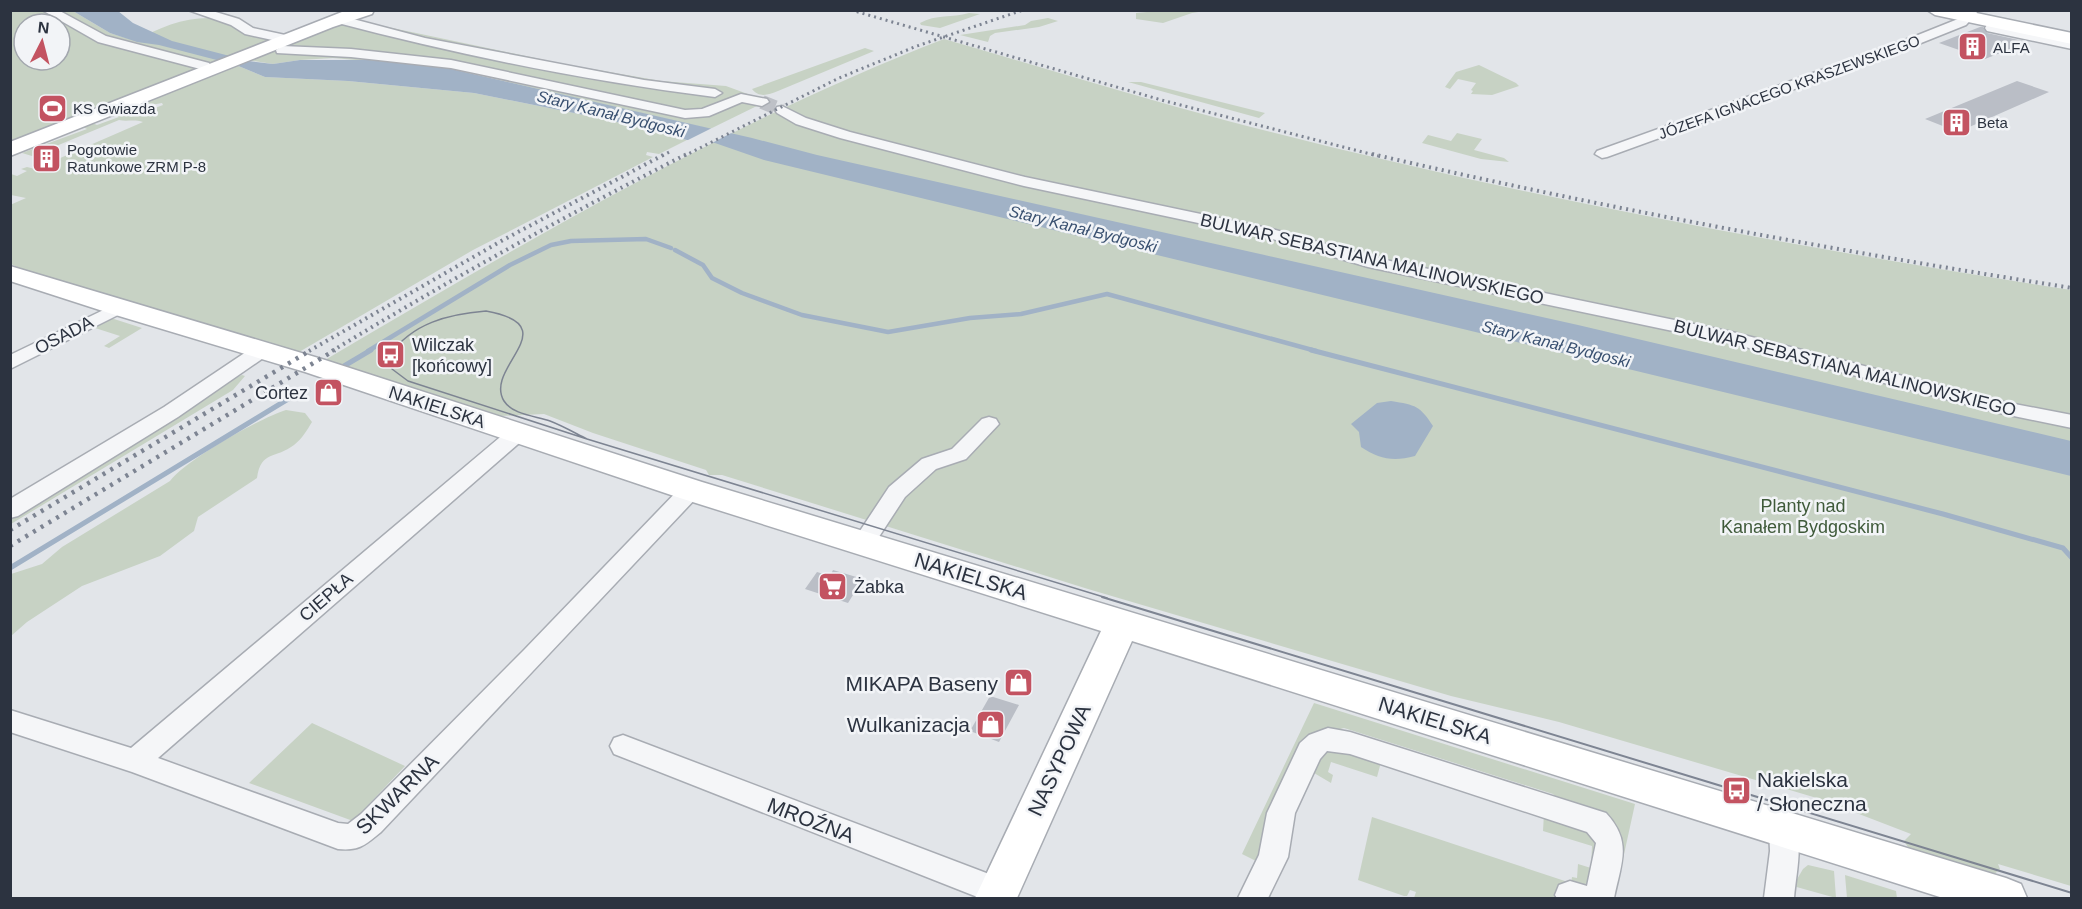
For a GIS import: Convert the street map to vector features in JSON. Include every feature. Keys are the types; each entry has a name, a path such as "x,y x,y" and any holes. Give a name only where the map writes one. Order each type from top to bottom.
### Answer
{"main road":[{"path":"10,150 213,67 284,45 338,18 366,10"},
{"path":"1935,10 1967,14 2072,37"},
{"name":"NAKIELSKA","path":"10,273 117,308 262,350 863,543 2006,898"},
{"name":"NASYPOWA","path":"997,895 1123,622"}],"street":[{"path":"48,10 102,39 213,67"},
{"path":"194,10 235,22 249,31 284,45 451,64 685,114 704,113 741,98 762,102"},
{"name":"JÓZEFA IGNACEGO KRASZEWSKIEGO","path":"1602,154 1917,40 1967,14"},
{"path":"338,18 435,44 644,84 715,93"},
{"path":"1991,28 2072,45"},
{"name":"BULWAR SEBASTIANA MALINOWSKIEGO","path":"782,110 801,121 845,135 1002,176 1272,234 1368,262 1732,338 2004,408 2072,422"},
{"name":"OSADA","path":"10,363 117,308"},
{"path":"10,510 171,412 262,350"},
{"path":"863,543 897,492 929,464 959,454 988,424"},
{"name":"CIEPŁA","path":"135,761 518,433"},
{"name":"SKWARNA","path":"10,721 135,761 338,836 353,837 370,823 533,657 691,489"},
{"path":"1253,898 1273,856 1281,813 1310,751 1318,742 1331,739 1361,746 1596,822 1607,834 1610,843 1583,897"},
{"name":"MROŹNA","path":"623,746 997,895"},
{"path":"1779,898 1784,851 1783,829"}],"green space":[{"path":"1169,10 1205,11 1163,23 1136,19 1136,13"},
{"path":"10,11 73,11 110,33 136,41 173,24 202,18 218,19 275,40 11,143"},
{"path":"969,13 980,14 940,28 920,23 932,18"},
{"path":"340,17 564,64 661,81 726,86 767,101 710,129 447,68 333,58 273,64 240,59"},
{"path":"1048,18 1058,21 1039,27 995,33 990,36 988,42 960,35 1025,25 1031,21"},
{"name":"Planty nad Kanałem Bydgoskim","path":"944,39 1192,111 1437,172 1753,236 2071,290 2071,886 1998,864 2000,869 1991,877 1910,850 1904,841 1911,834 1820,799 1559,722 1451,696 1088,589 722,475 709,475 706,470 593,433 544,414 500,416 325,360 552,229 706,146 863,72"},
{"path":"865,48 874,51 774,92 761,95 752,89"},
{"path":"236,65 265,77 348,81 474,93 609,120 687,140 659,154 647,152 646,155 653,157 473,250 294,355 26,271 11,264 10,205 26,198 11,195 11,174 17,176 27,171 21,169 27,167 35,169 143,122 119,120 32,156 22,153 87,129 83,127 92,123 97,125 119,117 115,114 123,109 134,116 163,105 162,103 135,106"},
{"path":"1479,65 1519,86 1492,95 1471,94 1476,83 1458,79 1450,89 1445,87 1456,72"},
{"path":"1128,82 1141,82 1265,113 1259,118"},
{"path":"1457,133 1482,139 1474,150 1504,158 1509,162 1481,159 1422,143 1428,135 1451,141"},
{"path":"111,319 142,328 109,348 104,346 120,336 92,327"},
{"path":"242,375 245,376 233,390 11,524 11,515 222,384"},
{"path":"286,410 305,413 312,422 302,437 297,443 266,459 259,469 257,478 198,517 194,531 160,556 82,586 27,622 11,636 11,574 42,564 62,547 170,481 207,451 242,430"},
{"path":"1314,703 1635,804 1619,877 1613,874 1618,848 1563,805 1553,794 1344,728 1318,735 1260,863 1242,854"},
{"path":"312,723 405,766 353,821 249,783"},
{"path":"1336,749 1381,762 1377,777 1331,762 1328,772 1333,775 1331,783 1314,773 1324,754"},
{"path":"1544,813 1587,827 1600,839 1591,885 1585,887 1571,883 1572,877 1577,878 1578,864 1591,868 1592,846 1543,831"},
{"path":"1372,817 1571,883 1570,898 1414,898 1416,892 1410,890 1407,896 1404,896 1358,880"},
{"path":"1808,865 1834,871 1836,898 1793,886"},
{"path":"1845,875 1896,891 1897,898 1847,898"}],"water":[{"name":"Stary Kanał Bydgoski","path":"73,11 118,11 133,23 172,41 249,61 273,64 300,60 369,60 447,68 817,155 1578,325 2071,441 2071,476 764,160 715,143 687,140 609,120 474,93 348,81 265,77 236,65 159,45 137,42 110,33"},
{"path":"1391,401 1416,407 1433,426 1415,456 1400,459 1386,458 1361,447 1359,432 1351,424 1377,403"}],"pier":[{"path":"712,128 735,131 712,143 686,141"}],"building":[{"path":"1983,27 1987,33 2028,42 1985,59 1939,43"},
{"path":"2017,81 2049,92 1958,132 1925,119"},
{"name":"Żabka","path":"833,570 863,579 848,603 805,589 817,572 830,576"},
{"name":"Wulkanizacja","path":"990,696 1019,705 999,742 970,731"}],"waterway":[{"path":"368,351 510,265 551,245 571,241 646,239 671,248"},
{"path":"675,250 703,265 712,278 742,293 802,315 888,332 970,318 1021,314 1107,294 1316,351"},
{"path":"344,366 371,350"},
{"path":"1311,350 1943,514 2063,548 2072,558"},
{"path":"10,568 298,393"}],"tunnel":[{"path":"762,102 782,110"}],"tram line":[{"path":"486,311 510,318 521,327 523,337 504,375 501,388 504,401 519,412 550,421 587,439 408,381 392,369 390,355 409,335 432,322 486,311"},
{"path":"587,439 1107,598"},
{"path":"1102,597 2072,893"}],"railway":[{"path":"851,10 944,37"},
{"path":"944,37 1023,10"},
{"path":"1031,10 1140,10"},
{"path":"684,156 839,78 944,37"},
{"path":"944,37 1165,101 1378,156"},
{"path":"662,156 671,151"},
{"path":"309,351 503,240 665,154"},
{"path":"332,351 508,249 687,154"},
{"path":"1372,154 1546,193 1720,227 2072,288"},
{"path":"10,530 311,350"},
{"path":"10,546 335,350"}],"place":[{"name":"ALFA","path":"1972,47"},
{"name":"KS Gwiazda","path":"52,108"},
{"name":"Beta","path":"1956,122"},
{"name":"Pogotowie Ratunkowe ZRM P-8","path":"46,158"},
{"name":"Wilczak [końcowy]","path":"391,355"},
{"name":"Cortez","path":"329,393"},
{"name":"Żabka","path":"833,587"},
{"name":"MIKAPA Baseny","path":"1019,683"},
{"name":"Wulkanizacja","path":"991,724"},
{"name":"Nakielska / Słoneczna","path":"1736,791"}]}
